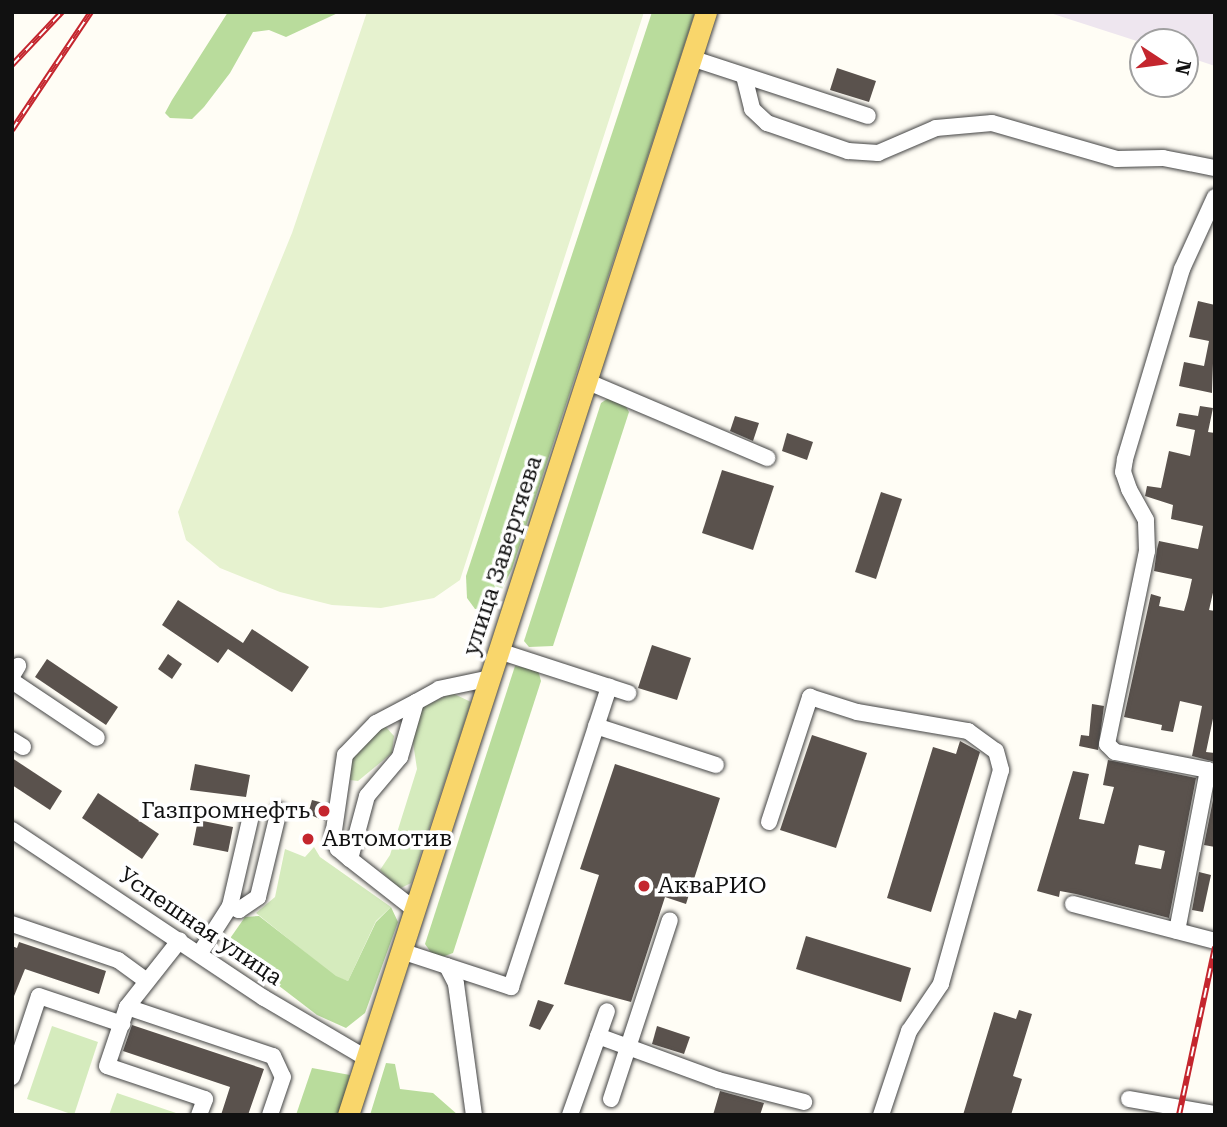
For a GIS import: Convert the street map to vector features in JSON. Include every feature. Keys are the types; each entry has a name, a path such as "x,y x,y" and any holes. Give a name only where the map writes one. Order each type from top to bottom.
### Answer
{"main road":[{"name":"улица Завертяева","path":"348,1115 706,12"}],"street":[{"path":"691,58 868,116"},
{"path":"744,76 752,109 767,123 848,150 878,153 936,128 992,123 1117,159 1163,158 1215,169"},
{"path":"1177,931 1208,770 1115,752 1107,744 1147,551 1146,520 1123,472 1125,459 1182,269 1215,197"},
{"path":"586,382 767,458"},
{"path":"499,651 628,693"},
{"path":"14,674 97,738"},
{"path":"415,909 338,849 333,837 345,755 376,723 439,689 491,678"},
{"path":"401,951 511,987 609,687"},
{"path":"769,822 810,697 857,712 968,731 996,751 1001,770 941,984 909,1031 881,1115"},
{"path":"350,859 367,796 400,757 416,702"},
{"path":"596,726 716,765"},
{"path":"230,906 239,910 258,897 279,810"},
{"path":"200,953 230,906 250,820"},
{"name":"Успешная улица","path":"12,830 366,1058"},
{"path":"1073,904 1215,941"},
{"path":"611,1099 670,920"},
{"path":"12,924 118,960 147,981"},
{"path":"180,940 127,1007 107,1066 205,1099 199,1115"},
{"path":"447,966 456,984 474,1115"},
{"path":"12,1077 39,996 121,1024"},
{"path":"127,1007 273,1056 283,1077 270,1115"},
{"path":"570,1115 607,1011"},
{"path":"598,1036 718,1080 804,1102"},
{"path":"1129,1099 1215,1114"}],"shaded area":[{"path":"1047,12 1215,12 1215,66 1199,61 1199,28 1129,28 1129,38"}],"green space":[{"path":"228,12 340,12 286,37 269,30 253,32 230,73 204,107 192,119 170,118 165,113 172,100"},
{"path":"367,12 644,12 460,580 434,598 381,608 332,605 280,592 220,568 186,540 178,512 292,233"},
{"path":"652,12 695,12 512,569 493,608 475,609 467,598 466,576"},
{"path":"610,397 623,402 629,412 553,646 529,647 524,641 601,403"},
{"path":"515,666 538,670 541,681 453,953 442,957 432,954 425,944"},
{"path":"452,693 471,702 411,883 399,889 380,870 390,855 417,769 412,736 421,708"},
{"path":"385,726 394,736 392,753 358,781 350,780 353,748"},
{"path":"314,847 320,857 391,907 376,921 348,981 336,977 256,913 275,897 285,849 305,857"},
{"path":"391,907 398,922 365,1013 346,1028 317,1015 232,950 231,937 245,917 259,916 336,976 348,981 376,922"},
{"path":"52,1026 98,1042 74,1115 27,1099"},
{"path":"386,1063 395,1064 400,1089 433,1093 458,1115 370,1115"},
{"path":"312,1068 350,1075 338,1115 296,1115"},
{"path":"117,1093 176,1113 176,1115 109,1115"}],"building":[{"path":"837,68 876,81 869,102 830,90"},
{"path":"1198,301 1215,305 1212,393 1179,386 1184,362 1204,366 1209,341 1189,337"},
{"path":"1200,406 1213,408 1208,432 1215,433 1215,584 1209,610 1215,611 1215,709 1206,752 1215,753 1215,762 1192,756 1202,706 1180,701 1173,732 1161,730 1162,725 1124,717 1151,594 1161,597 1159,606 1184,611 1188,597 1192,579 1154,571 1157,549 1159,541 1198,549 1203,526 1171,519 1173,505 1145,496 1147,486 1161,488 1169,451 1190,456 1195,430 1176,426 1179,413 1198,416"},
{"path":"735,416 759,423 753,441 730,431"},
{"path":"787,433 813,442 807,460 782,451"},
{"path":"722,470 774,486 753,550 702,533"},
{"path":"881,492 902,499 876,579 855,572"},
{"path":"178,600 243,643 252,629 309,667 292,692 228,649 218,663 162,625"},
{"path":"652,645 691,658 677,700 638,688"},
{"path":"168,654 182,664 172,679 158,669"},
{"path":"47,659 118,707 106,725 35,677"},
{"path":"1092,704 1104,706 1098,750 1079,746 1081,735 1089,736"},
{"path":"812,735 867,753 836,848 780,830"},
{"path":"960,741 980,752 931,912 887,898 933,747 956,754"},
{"path":"12,758 62,791 50,810 12,785"},
{"path":"1108,760 1196,778 1169,918 1076,894 1060,891 1059,897 1037,891 1073,771 1089,774 1079,819 1104,824 1114,787 1103,785","holes":["1139,845 1165,851 1161,869 1135,864"]},
{"path":"195,764 250,775 246,797 190,790"},
{"name":"АкваРИО","path":"615,764 720,798 686,904 665,897 631,1002 564,984 599,875 580,869"},
{"path":"1215,790 1215,847 1204,845"},
{"path":"98,793 159,834 142,859 82,818"},
{"path":"312,800 327,804 325,821 308,814"},
{"path":"198,820 233,827 228,852 193,845"},
{"path":"1199,872 1211,875 1203,912 1192,910"},
{"path":"806,936 911,968 901,1002 796,969"},
{"path":"19,942 106,971 99,994 25,969 12,1001 12,946 17,948"},
{"path":"538,1000 554,1005 540,1030 529,1026"},
{"path":"1019,1010 1032,1014 1013,1076 1022,1079 1011,1115 963,1115 994,1012 1016,1019"},
{"path":"132,1025 264,1069 248,1115 221,1115 230,1087 123,1051"},
{"path":"657,1026 690,1037 684,1054 652,1044"},
{"path":"720,1091 764,1103 760,1115 713,1115"}],"railway":[{"path":"12,65 62,12"},
{"path":"12,130 91,12"},
{"path":"1179,1115 1215,947"}],"place":[{"name":"Газпромнефть","path":"324,811"},
{"name":"Автомотив","path":"308,839"},
{"name":"АкваРИО","path":"644,886"}]}
